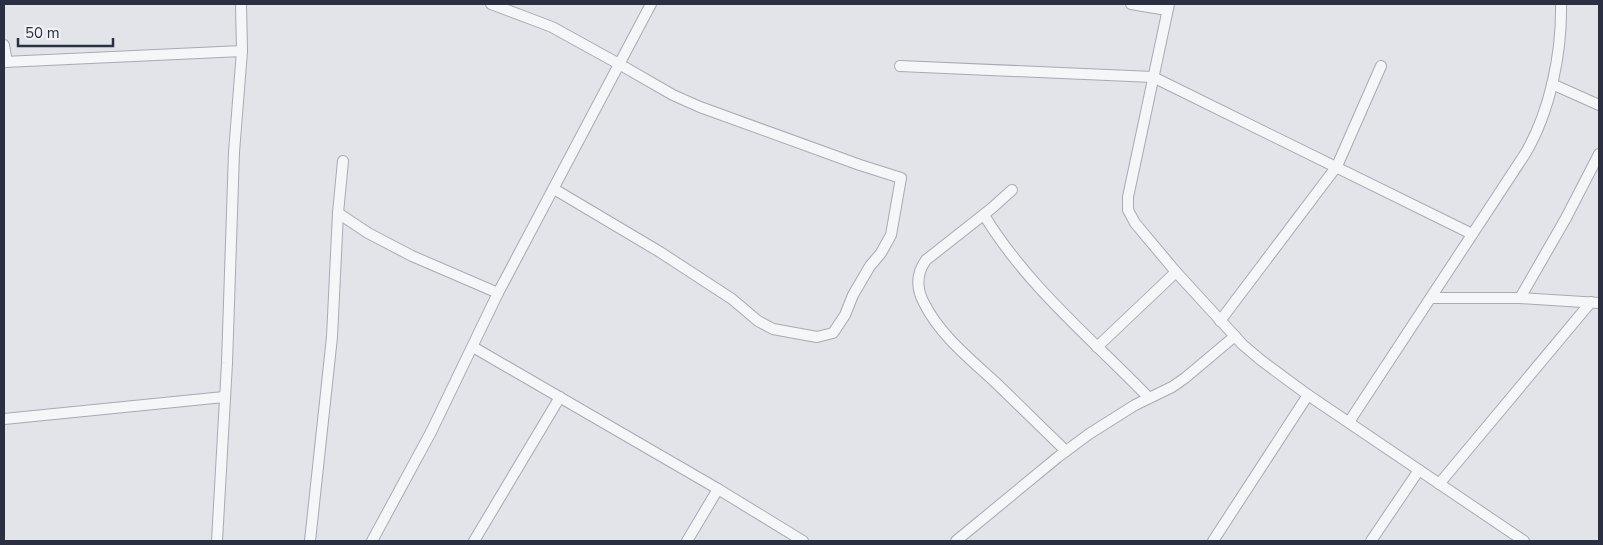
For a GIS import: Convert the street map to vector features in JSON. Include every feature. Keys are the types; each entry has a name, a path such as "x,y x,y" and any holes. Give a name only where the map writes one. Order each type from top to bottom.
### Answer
{"street":[{"path":"217,541 234,152 242,51 241,4"},
{"path":"491,4 552,27 673,95 700,108 860,166 901,178 891,234 881,254 870,266 852,296 845,316 833,332 817,337 774,329 758,321 732,299 660,252 554,189"},
{"path":"372,541 431,432 498,293 651,4"},
{"path":"1131,4 1168,7 1128,197 1128,210 1135,223 1220,321 1262,361 1308,395 1524,541"},
{"path":"1349,422 1532,142 1541,123 1552,84 1559,45 1561,4"},
{"path":"4,45 6,62 242,51"},
{"path":"900,66 1153,77 1472,234"},
{"path":"1220,321 1337,166 1381,66"},
{"path":"1552,84 1599,105"},
{"path":"1520,298 1571,209 1599,154"},
{"path":"310,541 332,337 338,212 343,162"},
{"path":"1012,190 984,215 926,260 920,269 918,278 921,296 942,331 1066,451"},
{"path":"338,212 368,233 412,256 498,293"},
{"path":"984,215 997,236 1031,279 1149,398"},
{"path":"1097,347 1176,272"},
{"path":"1431,298 1520,298 1595,302"},
{"path":"1439,484 1595,302"},
{"path":"956,541 1066,451 1112,418 1172,387 1235,336"},
{"path":"473,347 803,541"},
{"path":"1213,541 1308,395"},
{"path":"4,419 224,397"},
{"path":"474,541 560,397"},
{"path":"1371,541 1419,470"},
{"path":"687,541 718,490"}]}
